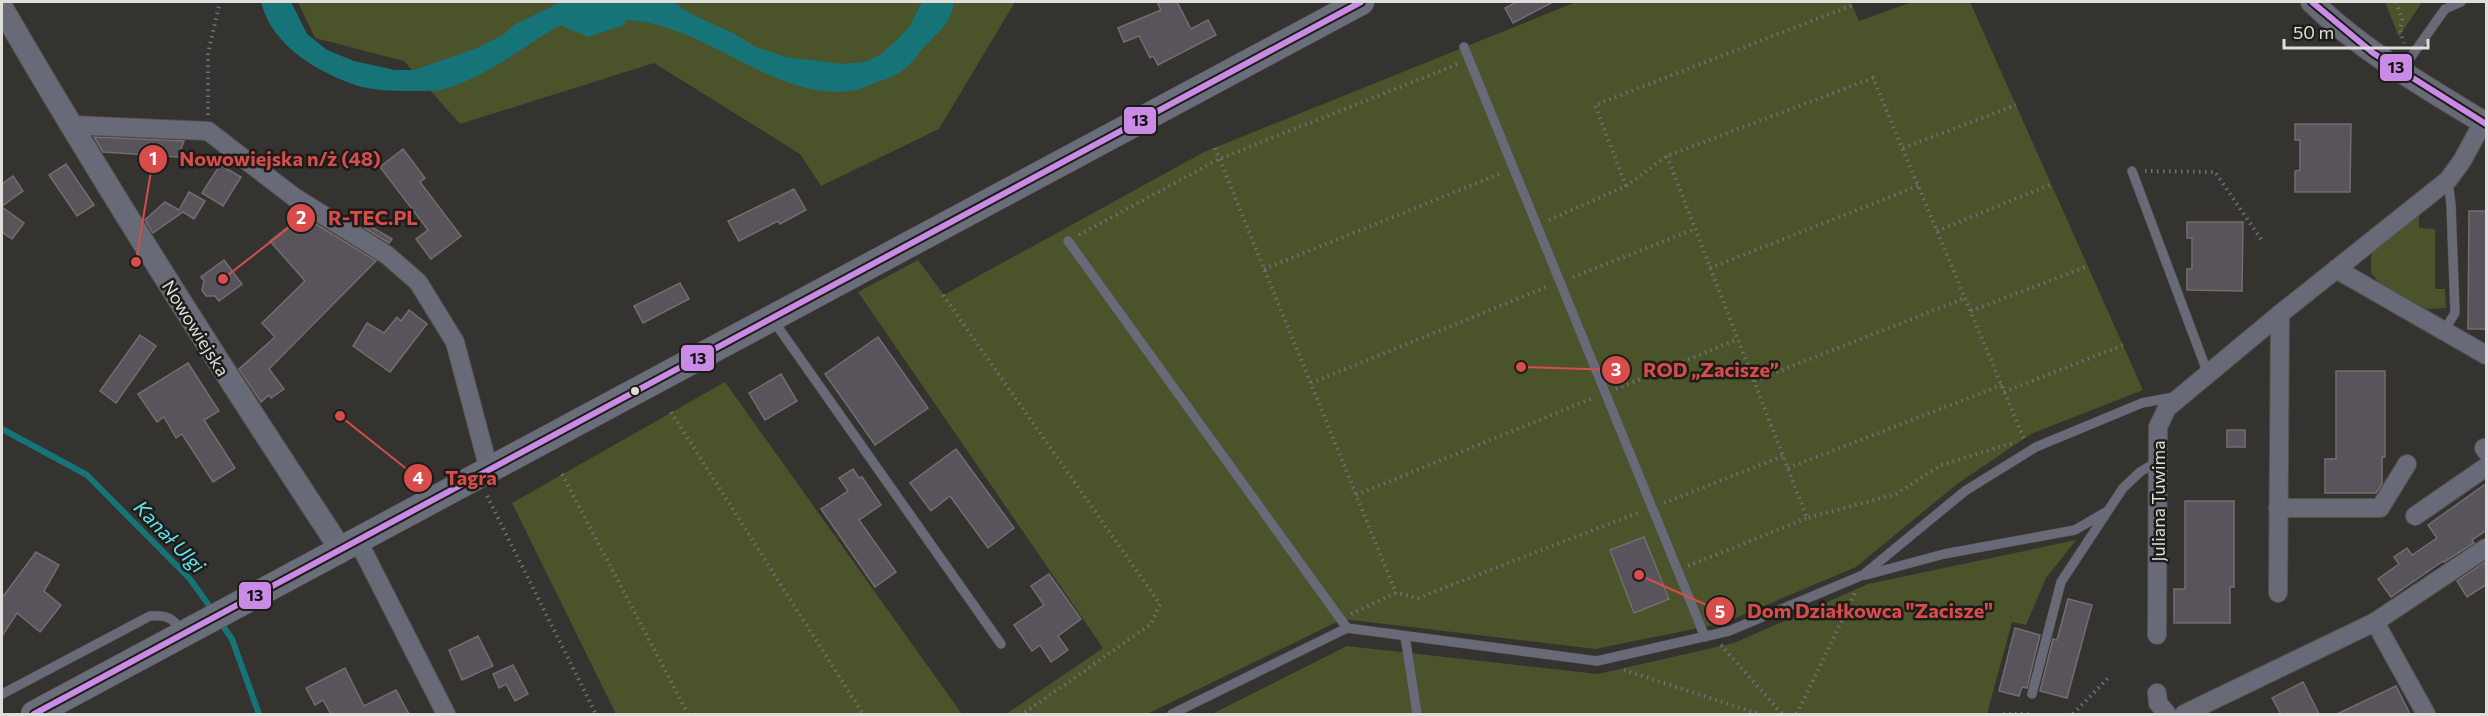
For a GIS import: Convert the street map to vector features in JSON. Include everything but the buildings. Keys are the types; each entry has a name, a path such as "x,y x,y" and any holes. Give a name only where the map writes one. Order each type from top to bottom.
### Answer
{"main road":[{"path":"34,714 1361,2"}],"street":[{"name":"Juliana Tuwima","path":"2157,635 2158,427 2168,408 2336,268 2448,180 2485,123 2401,71 2327,16 2312,2"},
{"name":"Nowowiejska","path":"2,8 69,125 229,380 332,536 349,546"},
{"path":"69,125 208,131 294,197 387,255 418,282 455,342 483,473"},
{"path":"2336,268 2487,356"},
{"path":"2278,593 2280,314"},
{"path":"2278,508 2380,508 2407,464"},
{"path":"2415,516 2487,467"},
{"path":"349,546 446,714"},
{"path":"2184,714 2375,622 2487,548"},
{"path":"2375,622 2426,714"},
{"path":"2157,693 2158,703 2167,714"}],"lane":[{"path":"2401,71 2445,9 2460,2"},
{"path":"1464,47 1677,571 1708,636"},
{"path":"2133,171 2208,374"},
{"path":"2444,331 2455,313 2448,180"},
{"path":"1068,241 1347,628"},
{"path":"772,318 1001,644"},
{"path":"1863,575 1965,491 2036,447 2142,403 2183,395"},
{"path":"2032,694 2061,582 2123,488 2140,472 2158,461"},
{"path":"1172,714 1347,628 1597,661 1729,631 1863,575 1944,554 2075,530 2108,511"},
{"path":"2,694 150,616 165,616 192,630"},
{"path":"1405,636 1417,714"}],"path":[{"path":"208,131 208,53 220,2"},
{"path":"2396,2 2402,19 2400,30 2404,43"},
{"path":"1626,186 1595,105 1852,6"},
{"path":"1068,241 1219,159 1470,60"},
{"path":"1537,225 1626,186 1667,156 1873,78 2025,439 1941,465 1896,494 1807,518 1677,571"},
{"path":"1903,148 2016,105"},
{"path":"1215,148 1396,593"},
{"path":"1667,156 1807,518"},
{"path":"1264,270 1514,168"},
{"path":"2133,171 2215,172 2263,242"},
{"path":"1937,231 2052,184"},
{"path":"1710,268 1918,186"},
{"path":"1311,383 1695,229"},
{"path":"1971,311 2088,266"},
{"path":"943,295 1160,604 1150,624 1023,714"},
{"path":"1754,381 1965,298"},
{"path":"1607,393 1738,339"},
{"path":"2004,392 2123,345"},
{"path":"1788,468 2002,385"},
{"path":"1356,495 1596,397"},
{"path":"671,412 864,714"},
{"path":"1661,504 1783,456"},
{"path":"483,473 597,714"},
{"path":"562,474 688,714"},
{"path":"1341,620 1396,593 1418,598 1650,508"},
{"path":"1797,714 1863,575"},
{"path":"1708,636 1782,714"},
{"path":"1597,661 1759,714"},
{"path":"2073,714 2110,676"},
{"path":"2003,714 2033,714"}],"green space":[{"path":"298,2 1015,2 939,129 821,186 800,154 654,63 460,124 404,61 315,38"},
{"path":"1576,2 1851,2 1859,21 1912,2 1970,2 2143,390 2031,434 1957,484 1856,567 1724,623 1595,649 1343,619 1147,714 1006,714 1103,648 858,292 918,260 944,295 1204,152"},
{"path":"2385,2 2422,2 2399,37"},
{"path":"2419,211 2419,228 2435,229 2435,289 2445,289 2446,308 2427,309 2381,285 2371,273 2371,257 2375,248"},
{"path":"725,382 962,714 616,714 512,503"},
{"path":"2076,540 2046,578 2026,625 2012,622 1987,714 1212,714 1347,646 1598,674 1734,643 1868,584"}],"water":[{"path":"261,2 291,2 307,34 327,50 354,61 395,70 414,70 477,48 503,35 514,25 561,2 673,2 693,15 733,33 756,47 786,57 843,64 865,62 880,55 910,26 922,2 954,2 945,25 905,69 890,78 849,91 822,91 794,84 682,33 654,24 626,20 624,25 588,37 560,25 504,61 460,84 441,90 416,91 362,87 330,75 314,66 287,45 276,32"}],"waterway":[{"name":"Kanał Ulgi","path":"2,429 87,475 190,579 213,611"},
{"name":"Kanał Ulgi","path":"220,622 232,639 259,714"}],"transit line":[{"name":"13","path":"34,714 1361,2"},
{"name":"13","path":"2312,2 2373,53 2486,124"}],"place":[{"name":"Nowowiejska n/ż (48)","path":"136,262"},
{"name":"R-TEC.PL","path":"223,279"},
{"name":"ROD „Zacisze”","path":"1521,367"},
{"name":"Tagra","path":"340,416"},
{"name":"Dom Działkowca \"Zacisze\"","path":"1639,575"}]}
